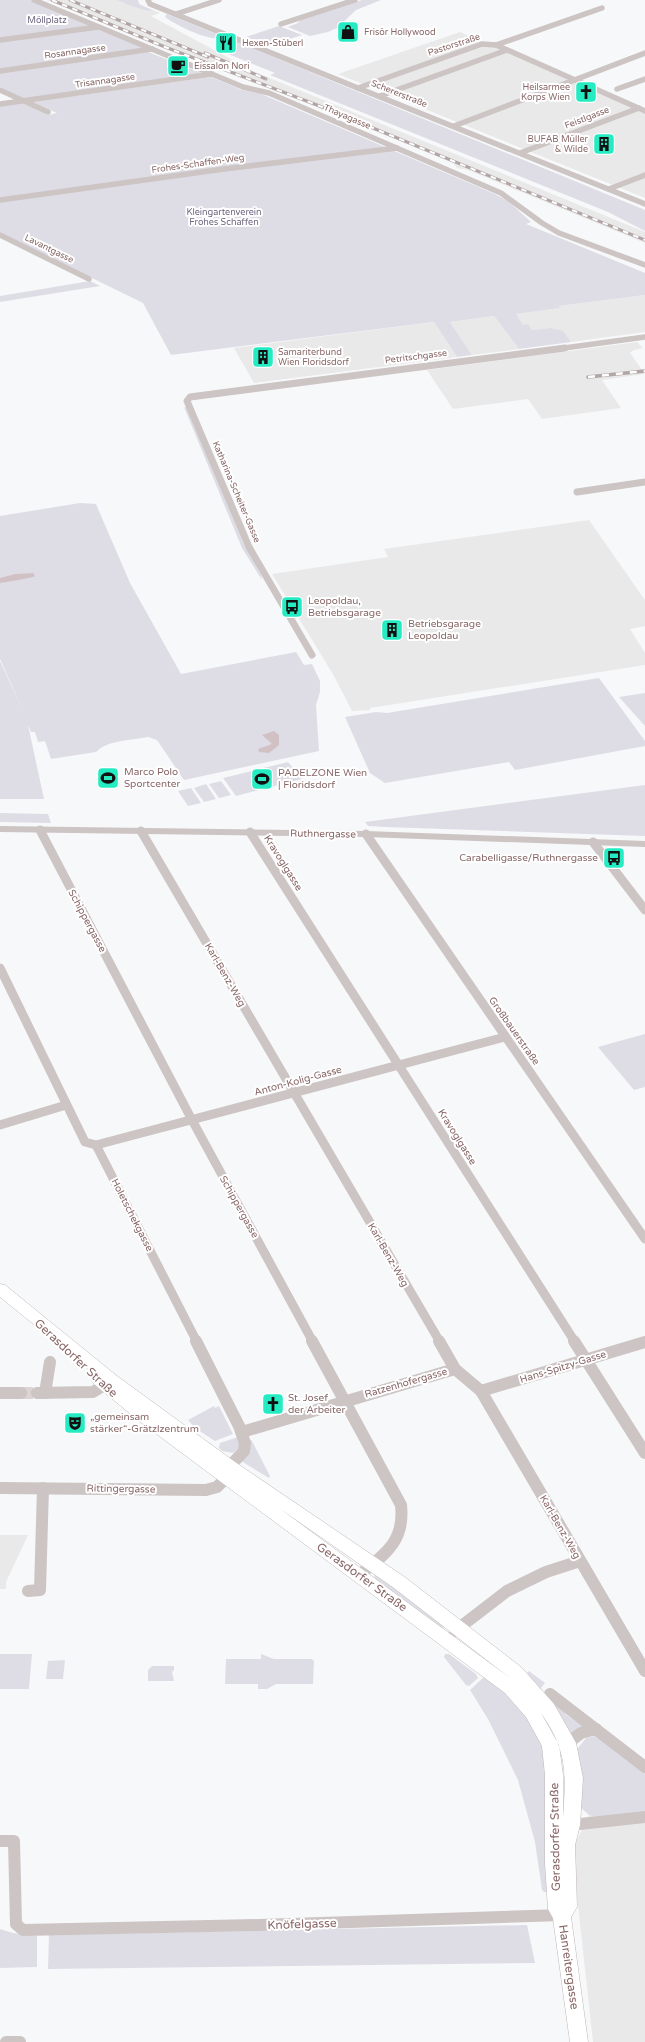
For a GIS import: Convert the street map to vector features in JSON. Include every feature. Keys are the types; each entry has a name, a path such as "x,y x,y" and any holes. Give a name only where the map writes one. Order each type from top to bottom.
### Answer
{"main road":[{"name":"Gerasdorfer Straße","path":"0,1289 108,1382 188,1434 228,1472 359,1575 515,1672 548,1709 568,1743 574,1778 572,1825"},
{"name":"Gerasdorfer Straße","path":"228,1472 400,1583 510,1688 532,1712 550,1745 554,1774 554,1870 557,1909 562,1915"},
{"path":"550,1745 557,1759 561,1774 561,1813 572,1825"},
{"name":"Hanreitergasse","path":"572,1825 566,1844 568,1907 562,1915 579,2042"}],"street":[{"name":"Thayagasse","path":"34,0 243,87 269,93 398,148 506,195 528,214 553,230 645,265"},
{"name":"Schererstraße","path":"148,0 149,3 645,204"},
{"path":"176,14 218,0"},
{"path":"281,24 356,0"},
{"name":"Pastorstraße","path":"358,88 482,44 496,45 602,8"},
{"path":"0,40 98,27"},
{"path":"496,45 645,111"},
{"name":"Rosannagasse","path":"0,71 152,49"},
{"path":"380,96 507,50"},
{"path":"454,126 645,53"},
{"name":"Trisannagasse","path":"0,104 212,74"},
{"path":"617,89 645,79"},
{"path":"0,90 48,112"},
{"name":"Feistlgasse","path":"520,153 639,108"},
{"name":"Frohes-Schaffen-Weg","path":"0,200 224,169 398,148"},
{"path":"609,190 645,175"},
{"name":"Lavantgasse","path":"0,235 89,279"},
{"name":"Petritschgasse","path":"190,397 645,337"},
{"name":"Katharina-Scheiter-Gasse","path":"190,397 187,401 249,547 312,655"},
{"path":"577,492 645,482"},
{"name":"Ruthnergasse","path":"0,829 366,834 645,844"},
{"name":"Schippergasse","path":"40,830 192,1120 401,1505 403,1516 402,1528 397,1540 389,1551 359,1575"},
{"name":"Karl-Benz-Weg","path":"142,831 293,1093 455,1369 481,1391 645,1671"},
{"name":"Kravoglgasse","path":"250,832 645,1453"},
{"name":"Großbauerstraße","path":"366,834 645,1239"},
{"path":"593,842 645,910"},
{"name":"Holetschekgasse","path":"0,968 85,1142 96,1145 242,1432 245,1443 244,1451 228,1472"},
{"name":"Anton-Kolig-Gasse","path":"96,1145 505,1037"},
{"path":"0,1125 66,1105"},
{"name":"Hans-Spitzy-Gasse","path":"481,1391 645,1342"},
{"path":"50,1362 41,1393 93,1392 108,1382"},
{"name":"Ratzenhofergasse","path":"242,1432 455,1369"},
{"path":"0,1393 21,1393"},
{"name":"Rittingergasse","path":"0,1488 206,1490 217,1487 228,1472"},
{"path":"28,1591 40,1590 42,1488"},
{"path":"453,1633 507,1591 546,1572 580,1561"},
{"path":"550,1694 645,1767"},
{"path":"568,1743 582,1733 596,1729"},
{"path":"572,1825 645,1817"},
{"name":"Knöfelgasse","path":"0,1841 14,1840 16,1924 23,1930 289,1924 562,1915"},
{"path":"6,2042 20,2042"}],"shaded area":[{"path":"47,0 137,0 140,5 160,13 151,16 253,71 645,232 645,243 468,170 457,168 453,163 309,104 189,58"},
{"path":"460,32 645,114 645,198 338,74"},
{"path":"645,295 645,332 571,342 550,328 532,330 523,325 515,314 560,308 559,306"},
{"path":"494,316 519,349 472,355 450,322"},
{"path":"434,322 457,357 254,383 234,348"},
{"path":"637,342 643,348 634,350 630,353 645,374 602,380 621,408 542,419 528,399 453,409 427,370"},
{"path":"589,520 645,600 645,626 630,629 645,653 645,665 370,708 370,710 352,711 334,676 272,574 388,557 384,549"},
{"path":"33,573 35,576 33,577 0,583 0,578 15,574"},
{"path":"274,731 279,735 279,745 269,753 259,752 258,749 272,744 262,735"},
{"path":"0,1535 28,1535 6,1582 6,1589 0,1589"},
{"path":"645,1813 645,2042 593,2042 572,1850 589,1815 596,1817"}],"green space":[{"name":"Möllplatz","path":"0,0 30,0 90,26 0,39"},
{"path":"116,0 138,0 139,4 154,11 144,10"},
{"path":"362,0 381,0 356,10 337,28 328,32 310,36 288,27 298,23 300,20"},
{"path":"167,14 226,38 211,38 195,33 166,18 165,16"},
{"path":"279,26 302,35 268,46 246,37"},
{"path":"97,29 146,49 0,70 0,41"},
{"path":"237,42 645,210 645,231 608,212 270,75 275,73 216,49"},
{"path":"148,52 204,74 26,99 0,87 0,72"},
{"path":"211,77 242,90 259,93 385,147 0,199 0,105 22,103 48,115 57,113 32,102"},
{"name":"Kleingartenverein Frohes Schaffen","path":"392,150 508,201 531,222 526,224 645,273 645,295 559,306 560,308 516,314 523,325 528,324 532,330 550,328 563,331 571,342 519,349 494,316 450,322 472,355 457,357 434,322 171,355 143,303 0,233 0,202 220,171"},
{"path":"90,281 100,286 0,302 0,296"},
{"path":"184,407 187,408 243,542 261,575 262,580 242,548"},
{"path":"80,503 96,504 130,583 181,674 296,652 304,665 312,664 320,681 320,692 316,705 319,751 184,780 157,740 148,737 120,741 107,745 96,752 51,759 45,741 38,742 35,732 31,732 28,725 44,799 0,799 0,661 24,713 0,659 0,516"},
{"path":"599,678 645,741 645,746 515,770 509,762 385,783 370,773 345,717 376,712 387,713"},
{"path":"645,693 645,726 619,697"},
{"name":"PADELZONE Wien | Floridsdorf","path":"288,762 302,779 236,796 223,778"},
{"path":"221,781 231,795 219,798 209,784"},
{"path":"206,784 216,799 204,802 194,788"},
{"path":"645,785 645,836 385,827 368,826 365,822"},
{"path":"191,788 201,803 188,806 178,791"},
{"path":"0,813 48,814 51,823 0,822"},
{"path":"645,1034 645,1087 634,1090 598,1047"},
{"path":"214,1406 215,1408 219,1406 233,1434 215,1441 195,1428 188,1420"},
{"path":"238,1437 240,1442 239,1448 233,1453 222,1451 219,1448 220,1443"},
{"path":"249,1439 252,1441 270,1476 269,1478 241,1461"},
{"path":"376,1574 446,1627 441,1628 376,1580 374,1576"},
{"path":"0,1654 32,1654 29,1689 0,1689"},
{"path":"261,1654 274,1659 312,1659 314,1661 313,1684 276,1684 267,1689 258,1689 258,1684 225,1684 226,1659 261,1659"},
{"path":"445,1654 449,1654 476,1674 478,1678 469,1686 466,1685 444,1657"},
{"path":"65,1660 63,1679 46,1679 48,1661"},
{"path":"152,1666 174,1666 174,1670 172,1672 174,1681 148,1681 148,1670"},
{"path":"529,1671 545,1683 541,1688 543,1693 567,1711 565,1714 583,1726 573,1736 570,1736 524,1676"},
{"path":"486,1675 515,1698 546,1746 551,1892 544,1892 542,1890 535,1842 518,1780 488,1719 470,1690"},
{"path":"595,1736 645,1770 645,1813 596,1817 589,1815 578,1805 575,1752 586,1738"},
{"path":"527,1925 535,1963 48,1969 49,1935"},
{"path":"0,1929 13,1933 37,1936 37,1967 0,1968"}],"tunnel":[{"path":"21,1393 37,1393"}],"railway":[{"path":"52,0 165,47 317,105 645,240"},
{"path":"70,0 208,57"},
{"path":"205,53 266,79"},
{"path":"588,377 645,371"}],"place":[{"name":"Frisör Hollywood","path":"348,32"},
{"name":"Hexen-Stüberl","path":"226,43"},
{"name":"Eissalon Nori","path":"178,66"},
{"name":"Heilsarmee Korps Wien","path":"586,92"},
{"name":"BUFAB Müller & Wilde","path":"604,144"},
{"name":"Samariterbund Wien Floridsdorf","path":"263,357"},
{"name":"Leopoldau, Betriebsgarage","path":"292,607"},
{"name":"Betriebsgarage Leopoldau","path":"392,630"},
{"name":"Marco Polo Sportcenter","path":"108,778"},
{"name":"PADELZONE Wien | Floridsdorf","path":"262,779"},
{"name":"Carabelligasse/Ruthnergasse","path":"614,858"},
{"name":"St. Josef der Arbeiter","path":"273,1404"},
{"name":"„gemeinsam stärker“-Grätzlzentrum","path":"75,1423"}]}
